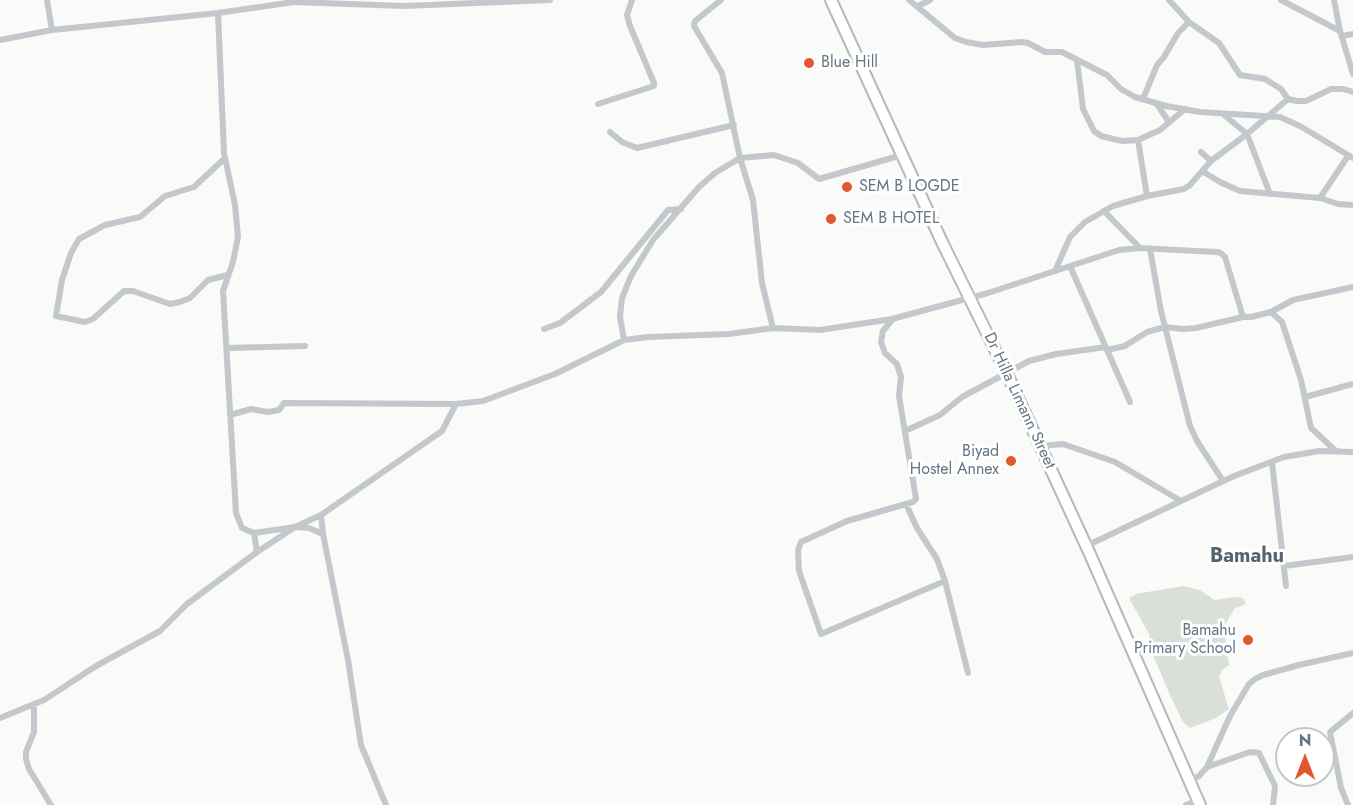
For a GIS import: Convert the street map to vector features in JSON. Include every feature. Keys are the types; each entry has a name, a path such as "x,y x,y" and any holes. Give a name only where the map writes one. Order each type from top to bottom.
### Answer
{"highway":[{"name":"Dr Hilla Limann Street","path":"833,0 902,155 1086,546 1199,803"}],"street":[{"path":"47,0 52,30"},
{"path":"0,40 52,30 218,13 294,2 404,6 550,0"},
{"path":"598,104 654,86 627,15 632,0"},
{"path":"721,0 695,21 694,26 722,74 740,158 753,200 762,283 773,328"},
{"path":"909,0 956,38 983,45 1028,43 1045,52 1062,52 1107,75 1128,93 1155,103 1223,114 1280,117 1291,121 1351,157 1320,198"},
{"path":"918,6 930,0"},
{"path":"1169,0 1189,22 1219,44 1240,75 1265,79 1281,89 1288,99"},
{"path":"1281,0 1341,33 1353,34"},
{"path":"1334,0 1353,74"},
{"path":"218,13 225,158 236,206 238,237 223,291 236,513 242,528 254,533 295,527 309,528 323,534"},
{"path":"1143,99 1157,65 1178,33 1189,22"},
{"path":"1077,60 1083,109 1094,130 1101,136 1111,140 1138,140 1160,130 1185,109"},
{"path":"1055,271 1070,237 1084,222 1113,206 1147,196 1184,189 1211,161 1247,135 1288,99 1306,100 1331,89 1353,92"},
{"path":"1155,103 1169,122"},
{"path":"1223,114 1247,135 1270,194"},
{"path":"610,132 622,142 637,147 734,125"},
{"path":"1138,140 1147,196"},
{"path":"1201,152 1211,161"},
{"path":"624,340 620,317 622,297 631,276 652,240 699,187 715,173 740,158 774,155 798,163 819,179 902,155"},
{"path":"225,158 194,187 165,196 140,217 105,225 79,239 71,253 62,280 56,316 85,322 93,319 124,291 133,291 170,304 180,302 190,298 208,280 228,275"},
{"path":"1202,171 1240,191 1320,198 1338,204 1353,205"},
{"path":"544,329 560,323 601,292 668,210 681,209"},
{"path":"1104,211 1140,248"},
{"path":"230,415 251,409 268,412 279,410 284,403 456,404 483,401 555,374 624,340 729,334 773,328 820,330 892,319 1119,250 1140,248 1222,254 1225,257 1243,317"},
{"path":"1150,249 1190,426 1222,481"},
{"path":"1070,266 1130,402"},
{"path":"905,431 940,415 962,397 1029,361 1056,354 1125,346 1147,332 1166,327 1190,329 1251,317 1271,312 1293,300 1353,287"},
{"path":"1271,312 1282,322 1305,397 1311,428 1336,451"},
{"path":"892,319 883,331 881,342 885,353 897,364 901,377 899,396 917,496 913,502 838,525 801,542 798,547 800,571 821,634 945,581"},
{"path":"227,348 305,346"},
{"path":"1305,397 1353,384"},
{"path":"0,718 44,700 96,666 160,631 187,604 257,552 295,527 321,515 442,431 456,404"},
{"path":"1040,446 1063,444 1115,462 1181,501"},
{"path":"1086,546 1222,481 1272,462 1305,452 1353,452"},
{"path":"1272,462 1286,586"},
{"path":"906,504 916,528 937,559 945,581 968,672"},
{"path":"321,515 361,745 386,805"},
{"path":"254,533 257,552"},
{"path":"1284,566 1353,556"},
{"path":"1189,781 1200,776 1207,767 1230,716 1249,684 1255,679 1263,675 1353,653"},
{"path":"34,704 34,732 26,752 26,759 29,769 51,805"},
{"path":"1348,805 1341,788 1330,732 1353,712"},
{"path":"1207,767 1250,752 1257,752 1275,786 1274,805"},
{"path":"1186,805 1199,803"}],"shaded area":[{"path":"1183,586 1200,590 1214,600 1243,598 1246,604 1235,608 1226,623 1225,635 1229,665 1222,670 1219,677 1229,709 1216,718 1190,728 1183,722 1170,695 1150,648 1149,634 1129,598 1136,594"}],"place":[{"name":"Blue Hill","path":"809,63"},
{"name":"SEM B LOGDE","path":"847,187"},
{"name":"SEM B HOTEL","path":"831,219"},
{"name":"Biyad Hostel Annex","path":"1011,461"},
{"name":"Bamahu Primary School","path":"1248,640"}],"district":[{"name":"Bamahu","path":"1247,557"}]}
